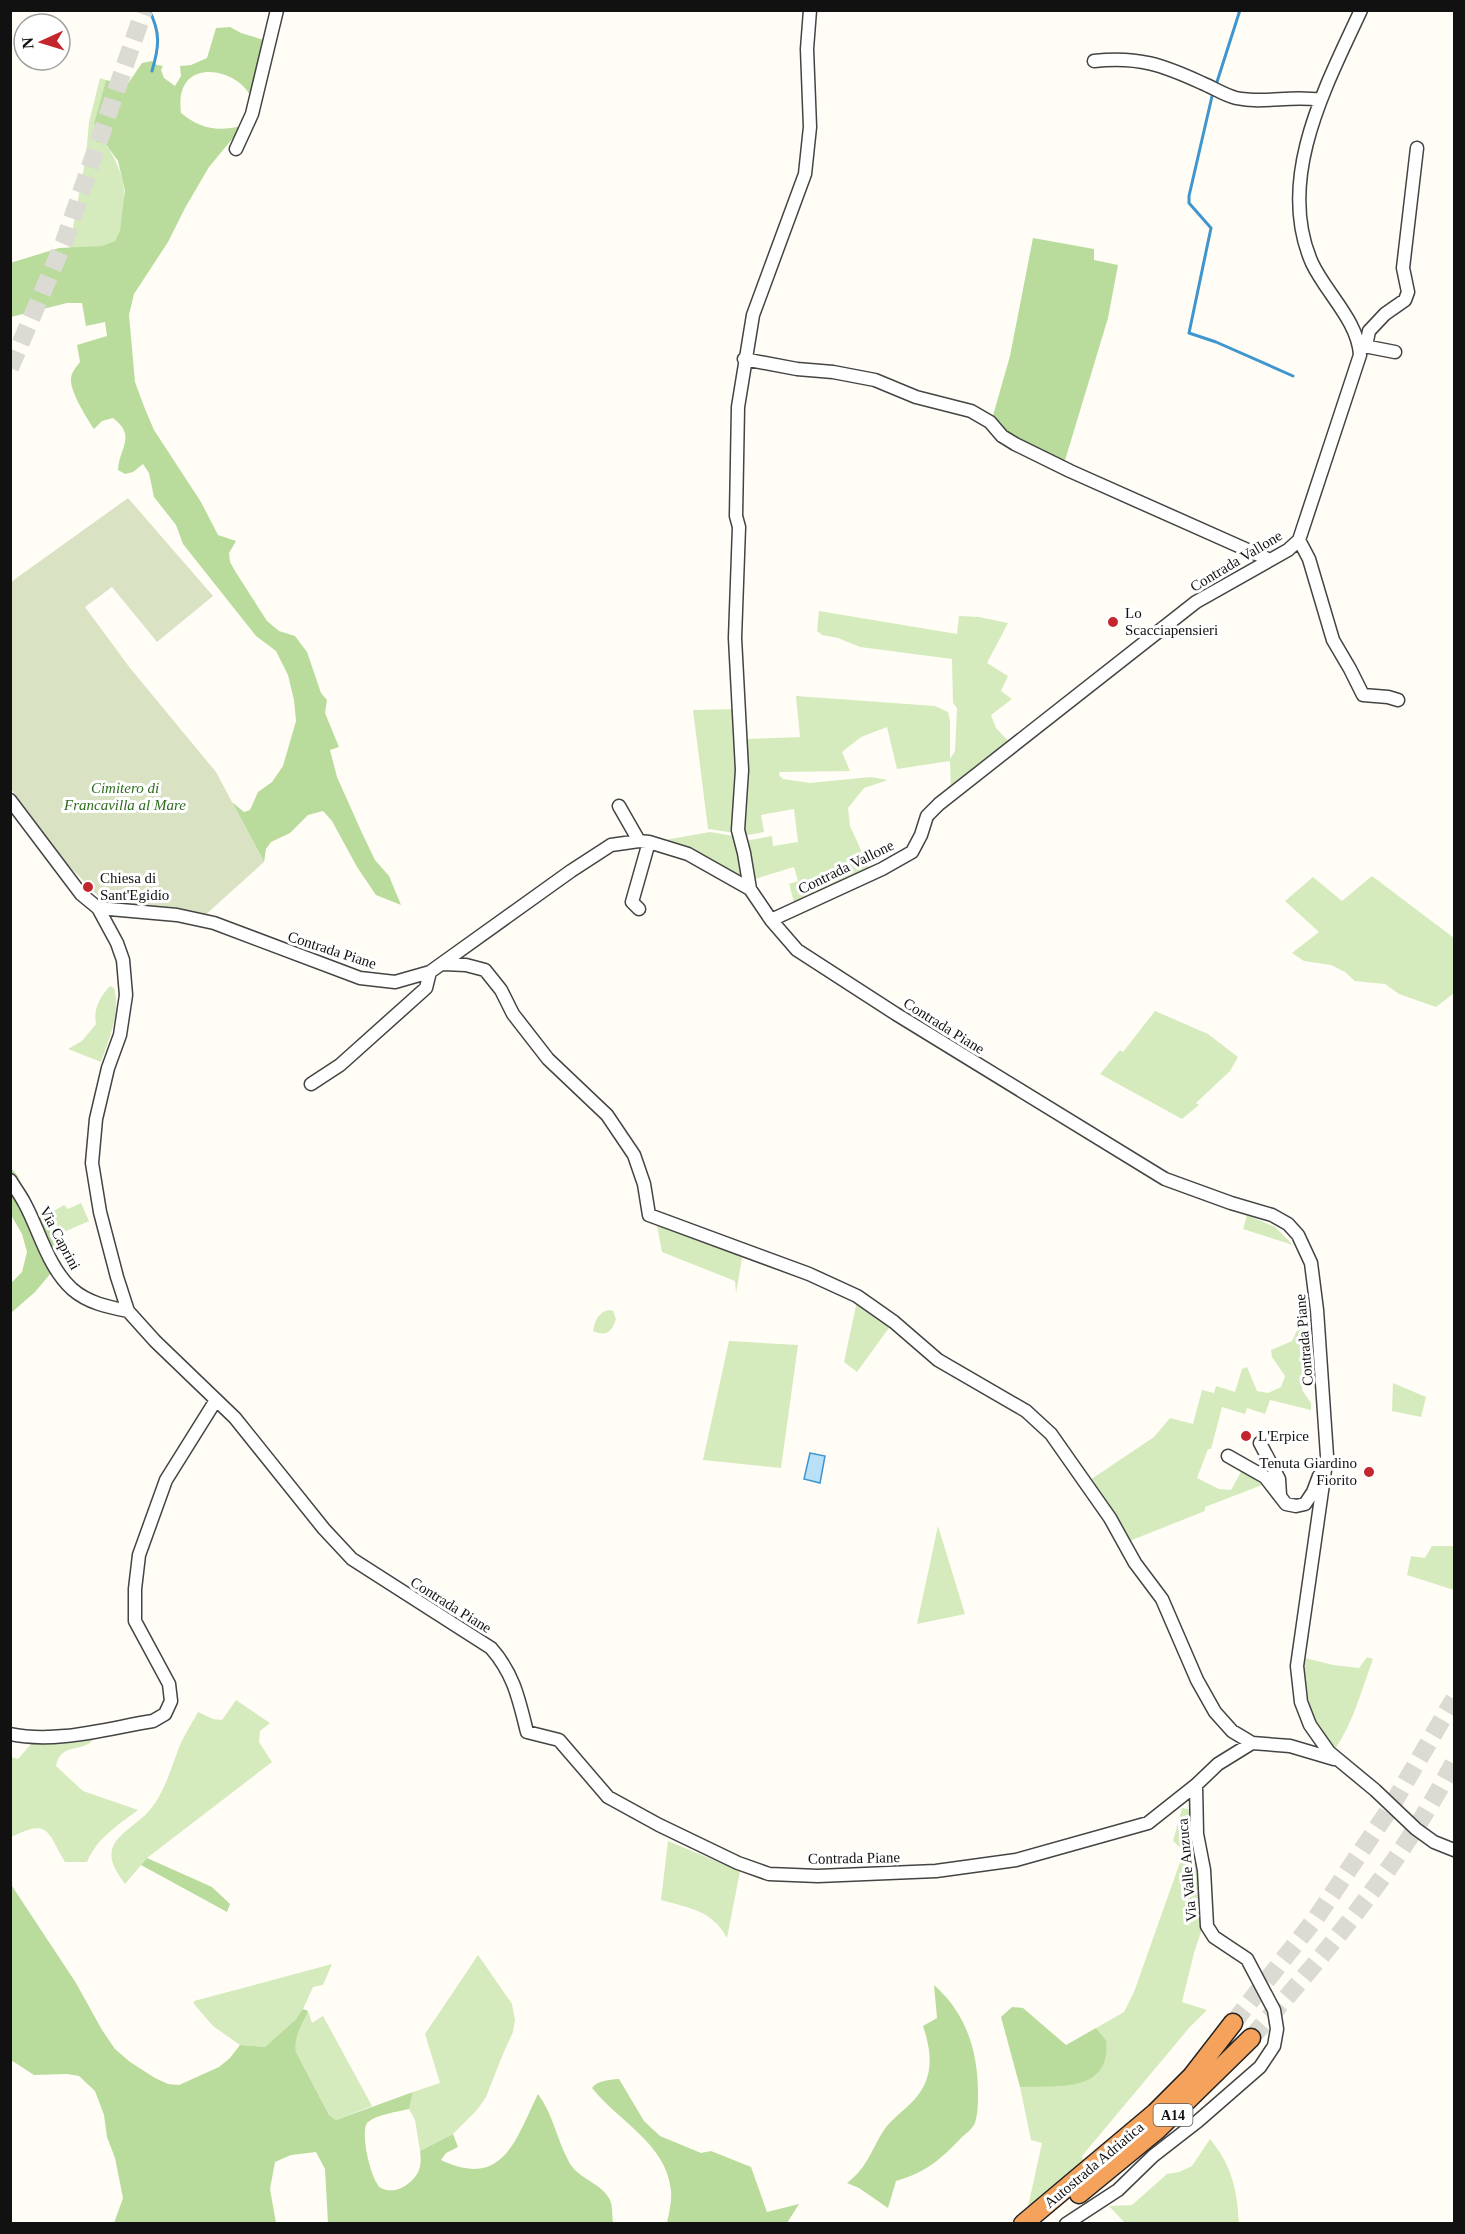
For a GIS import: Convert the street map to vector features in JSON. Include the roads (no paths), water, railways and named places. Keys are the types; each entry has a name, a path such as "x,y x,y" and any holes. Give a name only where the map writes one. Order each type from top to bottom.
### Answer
{"highway":[{"name":"Autostrada Adriatica","path":"1043,2223 1192,2076 1233,2023"},
{"name":"Autostrada Adriatica","path":"1023,2223 1157,2130 1251,2038"}],"street":[{"path":"236,149 252,114 277,10"},
{"path":"750,889 738,830 742,770 735,638 739,527 736,516 738,407 744,359 753,315 805,174 810,127 807,49 810,10"},
{"path":"1360,10 1320,100 1303,164 1299,200 1301,222 1305,244 1315,270 1363,345 1395,352"},
{"path":"1094,61 1127,59 1163,65 1227,95 1249,100 1299,97 1320,100"},
{"name":"Contrada Vallone","path":"771,920 882,869 912,852 927,816 939,804 1196,602 1288,550 1299,540 1369,331 1385,314 1405,300 1408,292 1403,268 1417,148"},
{"path":"744,359 875,380 916,397 970,411 990,422 1002,436 1033,453 1270,560"},
{"path":"1299,540 1309,559 1333,640 1346,660 1363,695 1398,700"},
{"name":"Contrada Piane","path":"10,800 81,894 98,908 123,960 126,995 120,1035 108,1068 96,1119 92,1164 100,1212 128,1311 143,1329 235,1418 324,1529 352,1559 491,1648 504,1663 512,1678 527,1732 559,1740 608,1797 659,1825 738,1863 769,1874 818,1876 936,1871 1016,1860 1148,1824 1218,1764 1251,1743 1290,1746 1338,1760"},
{"path":"619,806 644,842 632,902 639,909"},
{"name":"Contrada Piane","path":"98,908 177,915 214,923 360,978 395,982 430,972 443,964 571,871 611,845 644,842 688,854 750,889 771,920 797,950 896,1014 1165,1179 1272,1215 1288,1224 1298,1235 1311,1263 1317,1306 1327,1456 1297,1673 1301,1702 1310,1725 1321,1742 1338,1760 1375,1790 1416,1829 1434,1842 1455,1850"},
{"path":"443,964 466,965 485,970 501,990 513,1014 548,1059 607,1116 634,1155 644,1184 649,1215 808,1274 857,1296 894,1322 938,1360 1026,1412 1051,1434 1110,1518 1135,1563 1162,1599 1197,1680 1215,1712 1232,1731 1251,1743"},
{"path":"312,1084 340,1065 426,988 430,972"},
{"name":"Via Caprini","path":"10,1180 25,1203 55,1265 73,1289 87,1299 106,1307 128,1311"},
{"path":"10,1734 62,1736 153,1721 165,1714 171,1701 169,1684 135,1621 136,1572 147,1530 166,1480 216,1400"},
{"path":"1260,1443 1279,1479 1280,1495"},
{"path":"1227,1456 1265,1477 1286,1504 1296,1506 1305,1504 1313,1492 1327,1456"},
{"name":"Via Valle Anzuca","path":"1066,2223 1118,2190 1153,2156 1198,2121 1260,2067 1274,2046 1277,2029 1274,2010 1247,1959 1211,1934 1207,1926 1204,1870 1197,1834 1196,1785"}],"water":[{"path":"810,1453 825,1456 820,1483 804,1479"}],"waterway":[{"path":"149,10 156,26 158,40 152,71"},
{"path":"1216,85 1240,10"},
{"path":"1213,92 1189,196 1189,203 1211,228 1189,333 1216,342 1293,376"}],"tunnel":[{"path":"10,368 64,242 144,10"},
{"path":"1233,2023 1316,1918 1391,1807 1454,1699"},
{"path":"1251,2038 1335,1940 1387,1871 1411,1836 1454,1762"}],"place":[{"name":"Lo Scacciapensieri","path":"1113,622"},
{"name":"Chiesa di Sant'Egidio","path":"88,887"},
{"name":"L'Erpice","path":"1246,1436"},
{"name":"Tenuta Giardino Fiorito","path":"1369,1472"}],"park label":[{"name":"Cimitero di Francavilla al Mare","path":"125,796"}]}
